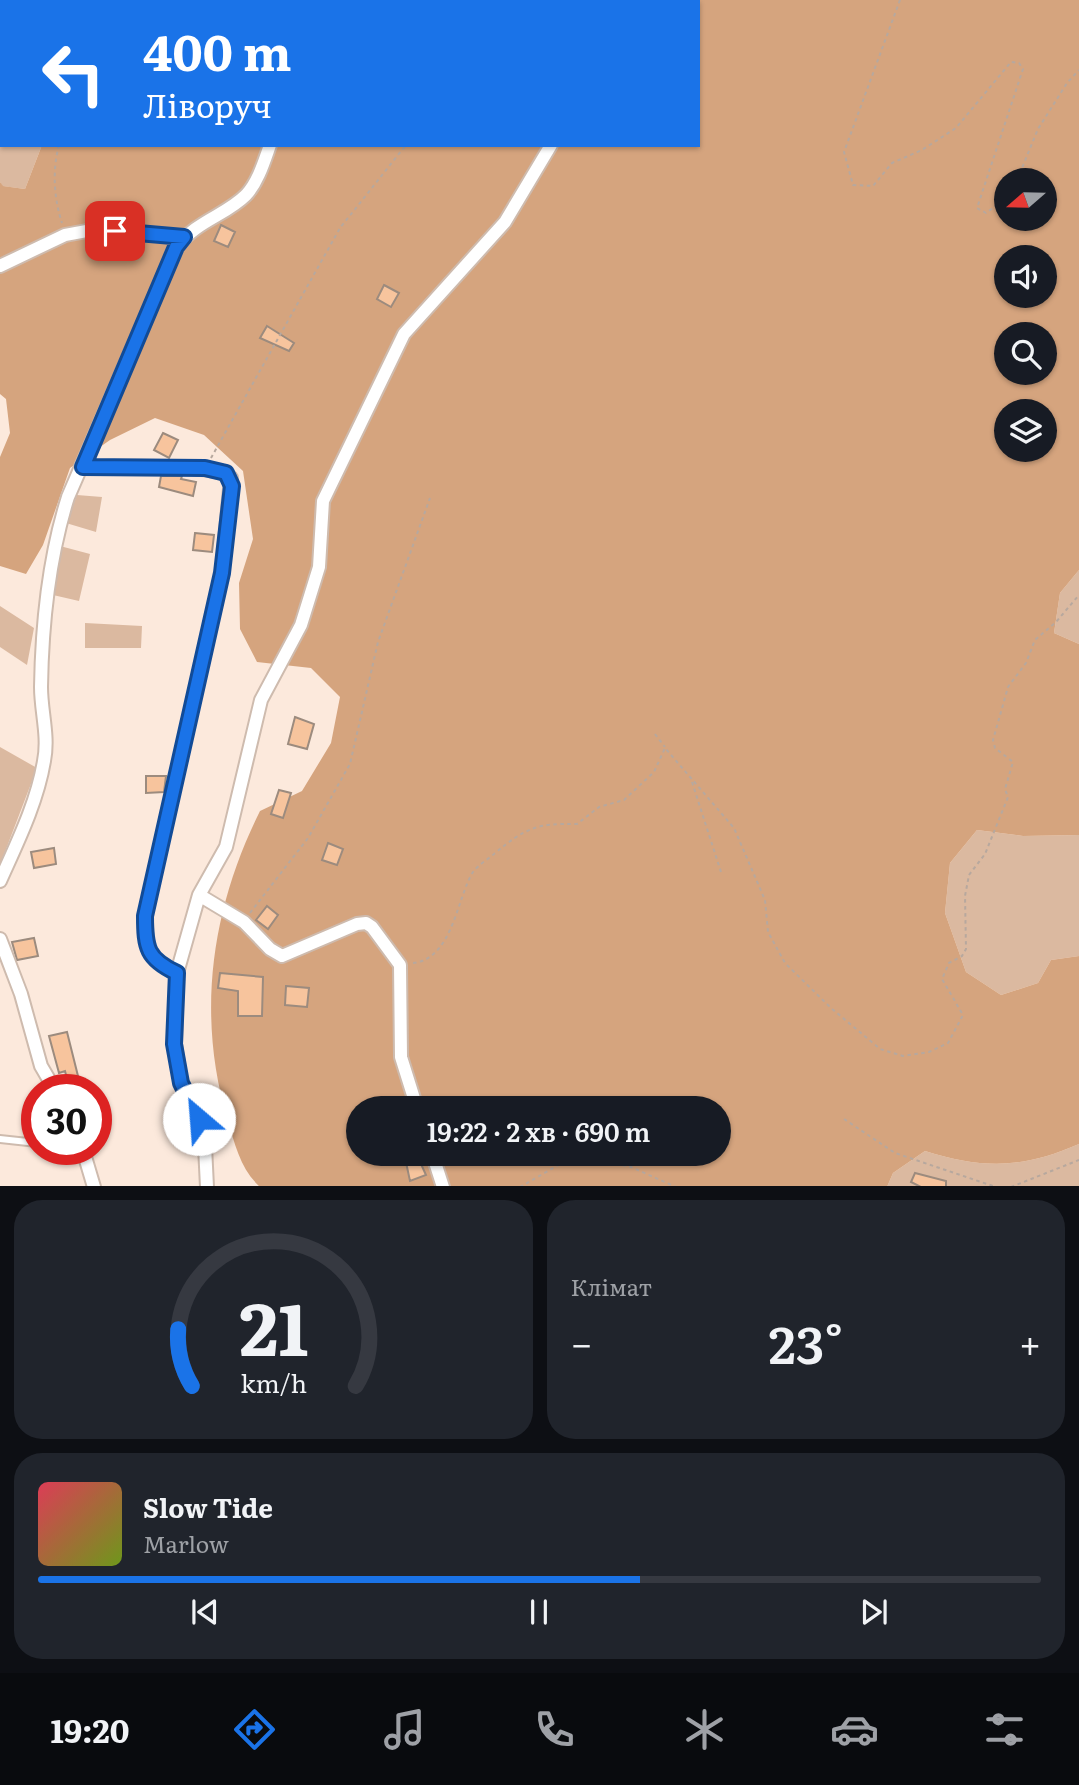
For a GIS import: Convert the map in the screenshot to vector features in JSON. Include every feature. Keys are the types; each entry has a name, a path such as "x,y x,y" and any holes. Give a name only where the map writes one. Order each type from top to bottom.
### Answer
{"street":[{"path":"0,881 26,820 44,762 46,740 41,706 41,656 55,538 68,497 176,247 184,237 246,194 260,173 269,147"},
{"path":"207,1186 205,1146 199,1119 181,1083 174,1044 177,973 200,895 226,847 261,700 304,614 319,567 323,502 404,334 505,222 550,147"},
{"path":"0,266 65,234 92,229 184,237"},
{"path":"83,467 205,468 226,473 231,478 222,573 145,916 145,943 156,963 177,973"},
{"path":"200,895 244,922 270,949 282,956 366,923 372,926 400,965 401,1057 413,1096"},
{"path":"0,939 21,994 41,1066 46,1074"},
{"path":"88,1165 94,1186"},
{"path":"436,1166 443,1186"}],"lane":[{"path":"0,1139 21,1141"}],"path":[{"path":"900,0 844,152 853,185 873,186 892,163 922,150 956,128 1011,62 1019,63 1023,69 977,208 986,213 994,207"},
{"path":"1022,168 1038,129 1067,83 1079,70"},
{"path":"58,147 55,158 56,204 65,234"},
{"path":"205,468 340,228 404,147"},
{"path":"244,922 307,838 350,764 378,642 430,498"},
{"path":"655,734 734,828 765,900 768,932 785,963 880,1049 903,1056 939,1048 948,1043 963,1015 942,979 949,963 962,956 966,949 965,896 969,876 985,854 1008,797 1005,789 1013,762 995,748 993,740 1008,687 1026,663 1035,640 1056,622 1079,595"},
{"path":"400,965 421,962 436,951 456,920 474,871 497,851 524,830 546,823 577,824 599,807 624,800 654,772 665,748"},
{"path":"692,781 721,872"},
{"path":"844,1119 895,1153 996,1186"},
{"path":"520,1186 576,1155 631,1167 676,1186"},
{"path":"1011,1186 1079,1160"}],"shaded area":[{"path":"700,0 1079,0 1079,570 1060,593 1054,633 1079,644 1079,835 1023,836 977,830 950,863 945,913 966,972 1001,995 1038,983 1051,960 1079,956 1079,1144 1039,1158 1002,1164 966,1161 925,1151 893,1173 887,1186 259,1186 240,1157 218,1082 211,1003 220,924 243,848 260,811 302,791 331,743 340,697 311,668 257,662 240,629 239,583 253,539 243,471 204,435 155,418 110,440 70,468 43,545 26,574 0,566 0,457 10,433 6,399 0,394 0,182 3,186 25,189 41,147 700,147"},
{"path":"0,147 41,147 25,189 2,186"},
{"path":"77,495 102,497 96,532 66,523"},
{"path":"60,546 90,554 79,601 53,595"},
{"path":"1079,570 1079,644 1054,633 1060,593"},
{"path":"0,606 34,628 27,665 0,647"},
{"path":"85,623 142,626 141,648 85,648"},
{"path":"0,747 37,768 0,865"},
{"path":"977,830 1023,836 1079,835 1079,956 1051,960 1038,983 1001,995 966,972 945,913 950,863"},
{"path":"1079,1144 1079,1186 887,1186 893,1173 925,1151 966,1161 1002,1164 1058,1152"}],"building":[{"path":"221,225 235,232 228,247 214,241"},
{"path":"384,285 399,293 391,307 377,299"},
{"path":"267,326 294,343 289,351 260,338"},
{"path":"163,433 178,440 169,458 154,450"},
{"path":"161,476 182,476 181,479 196,482 193,496 159,487"},
{"path":"195,533 214,535 212,552 193,550"},
{"path":"295,717 314,724 307,749 288,744"},
{"path":"146,776 166,776 164,792 146,793"},
{"path":"279,790 291,793 283,818 271,814"},
{"path":"328,843 343,849 337,865 322,860"},
{"path":"54,848 56,864 34,868 31,852"},
{"path":"267,906 278,915 268,929 256,920"},
{"path":"34,938 38,956 17,960 12,942"},
{"path":"220,973 263,977 262,1016 238,1016 238,991 218,988"},
{"path":"286,986 309,988 307,1007 285,1005"},
{"path":"67,1032 78,1074 66,1074 65,1071 59,1073 49,1036"},
{"path":"407,1166 422,1166 426,1175 410,1181"},
{"path":"915,1173 946,1181 946,1186 919,1186 911,1182"}],"route":[{"path":"115,231 184,237 176,247 83,467 205,468 226,473 231,478 232,486 222,573 145,916 145,943 156,963 177,973 174,1044 181,1083 199,1119"}]}
